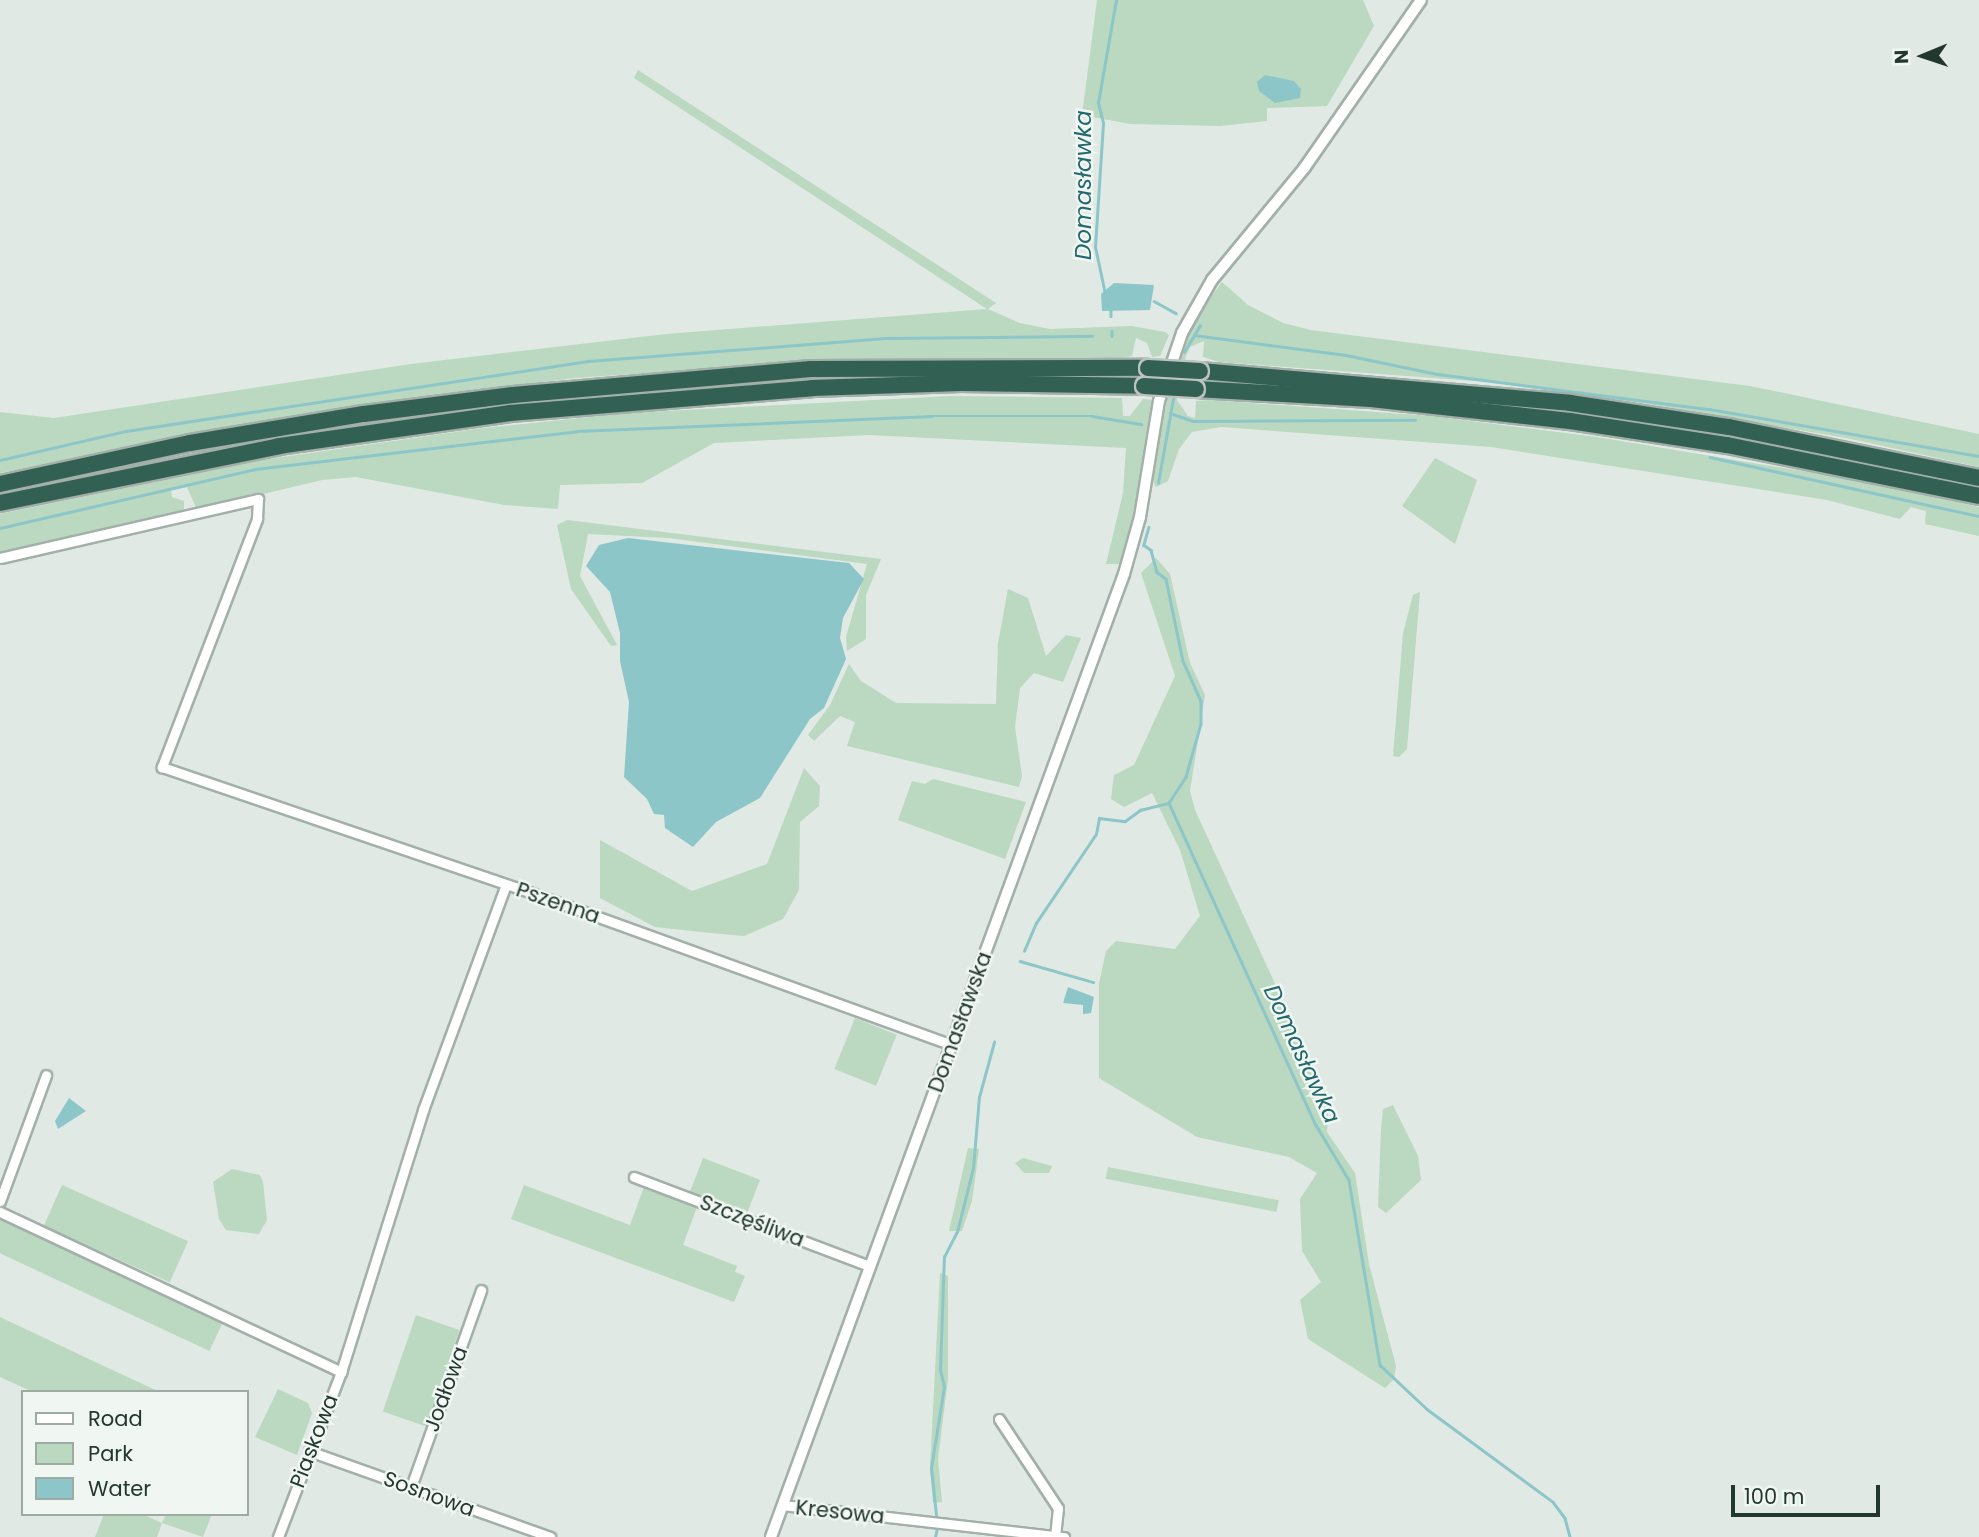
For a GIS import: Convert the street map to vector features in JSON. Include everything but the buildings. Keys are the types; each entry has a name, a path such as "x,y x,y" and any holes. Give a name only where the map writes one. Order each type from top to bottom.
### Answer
{"highway":[{"path":"0,484 217,439 513,395 811,369 1200,371 1570,403 1742,430 1979,478"},
{"path":"0,503 279,446 510,413 812,388 961,383 1144,386 1371,399 1570,421 1727,445 1979,496"}],"street":[{"name":"Domasławska","path":"771,1537 1124,574 1142,505 1166,379 1195,305 1305,167 1421,0"},
{"name":"Pszenna","path":"0,558 258,499 257,519 162,767 506,885 951,1045"},
{"name":"Piaskowa","path":"278,1537 341,1372 419,1122 506,885"},
{"path":"0,1202 46,1075"},
{"name":"Szczęśliwa","path":"634,1177 870,1266"},
{"path":"0,1212 341,1372"},
{"name":"Jodłowa","path":"411,1487 481,1290"},
{"path":"999,1419 1058,1508 1060,1536"},
{"name":"Sosnowa","path":"309,1451 550,1537"},
{"name":"Kresowa","path":"782,1505 1060,1536"}],"green space":[{"path":"1097,0 1363,0 1374,26 1327,106 1267,108 1267,121 1220,126 1130,124 1082,115"},
{"path":"638,70 996,303 988,309 1020,323 1050,329 1132,326 1165,332 1169,335 1160,356 1152,357 1147,343 1136,338 1132,356 1120,358 857,359 574,378 309,413 0,473 0,412 54,418 411,364 666,334 987,309 634,78"},
{"path":"1222,282 1248,305 1283,323 1311,330 1750,386 1979,434 1979,467 1851,439 1649,404 1487,382 1219,362 1203,357 1204,341 1190,347 1186,356 1177,400 1188,416 1195,418 1196,401 1210,400 1431,416 1597,437 1868,482 1979,507 1979,536 1925,524 1926,511 1911,507 1900,519 1827,500 1491,447 1221,427 1192,432 1179,449 1168,481 1156,487 1151,478 1176,356 1195,318"},
{"path":"950,396 1122,398 1123,416 1130,416 1143,399 1154,400 1132,527 1120,564 1106,564 1123,493 1126,448 869,435 714,443 642,483 560,485 558,509 504,505 356,477 322,480 197,510 187,487 171,490 172,497 184,501 184,512 0,553 0,514 262,460 483,428 629,413"},
{"path":"1435,458 1477,480 1455,544 1402,506"},
{"path":"567,520 881,559 866,595 866,639 847,651 846,637 867,564 669,538 588,534 580,576 617,645 611,646 571,589 557,525"},
{"path":"1156,558 1170,574 1190,663 1205,695 1190,791 1195,810 1329,1101 1327,1132 1355,1173 1369,1264 1396,1366 1394,1379 1385,1388 1308,1339 1300,1300 1321,1282 1302,1251 1300,1199 1317,1173 1289,1157 1197,1137 1099,1078 1099,984 1106,951 1116,941 1175,949 1200,916 1180,850 1152,793 1124,807 1111,799 1114,775 1134,765 1175,676 1141,573"},
{"path":"1008,589 1028,598 1046,656 1066,635 1081,638 1063,682 1034,673 1020,688 1015,727 1022,776 1019,787 847,746 855,722 840,716 814,741 808,735 830,705 849,664 861,681 896,703 996,704 998,643"},
{"path":"1420,592 1407,749 1399,757 1393,756 1403,633 1413,595"},
{"path":"804,768 820,786 819,806 800,822 799,890 783,919 744,936 655,927 600,898 600,840 692,891 767,864"},
{"path":"933,779 1026,802 1005,859 898,820 912,781 925,784"},
{"path":"855,1018 897,1035 876,1086 834,1069"},
{"path":"1393,1105 1418,1156 1421,1180 1386,1213 1378,1207 1381,1129 1383,1109"},
{"path":"968,1148 979,1149 972,1201 962,1231 949,1231"},
{"path":"703,1158 760,1180 746,1215 689,1193"},
{"path":"1023,1158 1052,1166 1049,1173 1024,1173 1015,1163"},
{"path":"1108,1167 1279,1200 1277,1212 1106,1179"},
{"path":"232,1169 260,1175 263,1182 267,1220 259,1234 226,1230 219,1219 213,1182"},
{"path":"62,1185 188,1241 170,1282 44,1226"},
{"path":"524,1185 630,1225 644,1187 697,1207 683,1245 737,1266 735,1272 745,1276 734,1302 511,1219"},
{"path":"0,1218 223,1322 209,1351 0,1253"},
{"path":"940,1273 948,1276 948,1379 938,1459 942,1502 933,1503 930,1468"},
{"path":"416,1315 459,1330 426,1426 383,1411"},
{"path":"0,1317 156,1390 29,1390 0,1377"},
{"path":"278,1389 308,1403 312,1413 297,1455 255,1437"},
{"path":"103,1516 146,1516 162,1523 157,1537 95,1537"},
{"path":"165,1516 211,1516 203,1537 162,1523"}],"water":[{"path":"1265,75 1294,81 1301,89 1300,98 1275,103 1259,91 1257,82"},
{"path":"1114,283 1154,285 1150,310 1102,311 1101,294"},
{"path":"628,538 849,563 864,579 843,618 840,638 846,659 824,708 810,719 760,798 716,822 693,847 665,828 664,815 654,814 647,799 624,777 629,702 620,661 620,633 610,592 586,566 599,545"},
{"path":"1068,987 1094,997 1091,1013 1083,1014 1083,1005 1063,1003"},
{"path":"69,1098 86,1111 58,1129 55,1121"}],"waterway":[{"name":"Domasławka","path":"1105,294 1095,247 1103,123 1098,103 1116,0"},
{"name":"Domasławka","path":"1154,301 1176,313"},
{"path":"1111,311 1111,316"},
{"name":"Domasławka","path":"1184,352 1200,325"},
{"path":"1112,331 1112,336"},
{"path":"1194,335 1346,355 1438,374 1709,409 1979,456"},
{"path":"0,460 126,431 588,361 888,338 1092,336"},
{"name":"Domasławka","path":"1158,483 1174,393"},
{"path":"1170,413 1193,421 1415,420"},
{"path":"0,528 255,469 577,431 932,416 1092,416 1141,424"},
{"path":"1710,457 1979,516"},
{"name":"Domasławka","path":"1149,527 1144,545 1151,550 1157,572 1166,579 1183,661 1201,701 1201,724 1186,777 1169,803 1316,1125 1349,1180 1380,1365 1427,1409 1553,1502 1565,1518 1570,1537"},
{"path":"1024,951 1036,923 1096,834 1099,818 1125,821 1140,810 1168,803"},
{"path":"1020,961 1093,982"},
{"path":"936,1515 931,1468 944,1387 940,1370 944,1257 957,1232 973,1168 979,1097 994,1042"},
{"path":"935,1537 937,1528"}]}
